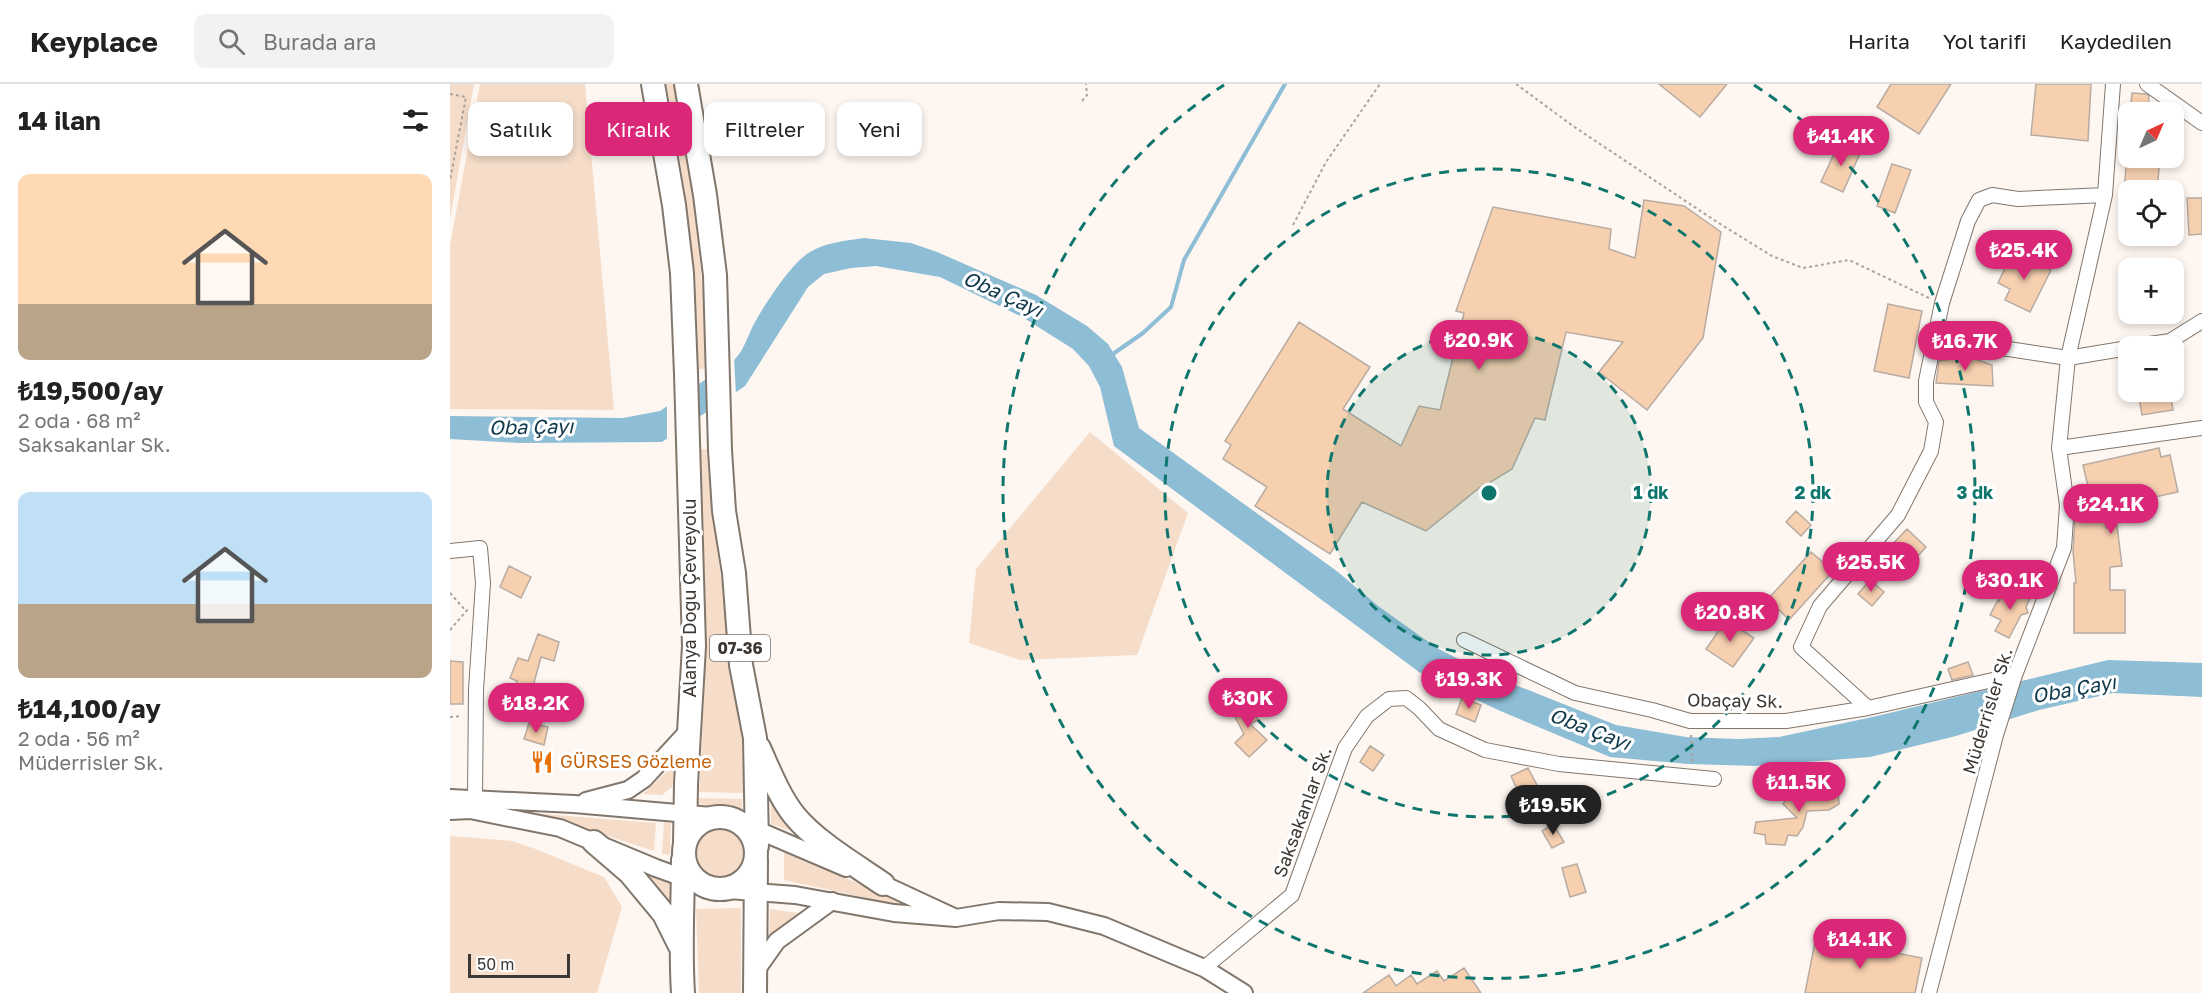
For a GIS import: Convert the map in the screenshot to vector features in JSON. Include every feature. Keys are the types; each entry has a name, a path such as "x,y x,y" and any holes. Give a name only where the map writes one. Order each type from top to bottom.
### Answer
{"highway":[{"name":"Alanya Doğu Çevreyolu","path":"654,84 675,205 682,273 693,556 694,646 684,849 700,884 680,947 683,993"},
{"name":"Alanya Doğu Çevreyolu","path":"686,84 716,275 720,450 724,511 734,573 741,665 755,738 757,793 755,983"},
{"path":"755,738 771,774 794,814 824,841 883,884"},
{"path":"684,849 690,832 699,823 710,818 728,818 744,826 756,844"},
{"path":"594,842 630,873 664,914 680,947"},
{"name":"07-36","path":"700,884 726,889 737,885 753,868 756,844"}],"street":[{"name":"Müderrisler Sk.","path":"1929,993 1996,735 2064,548 2067,505 2058,448 2068,358 2105,195 2113,84"},
{"path":"2147,84 2202,123"},
{"path":"1868,708 1801,647 1820,606 1898,515 1931,451 1936,422 1926,402 1926,381 1942,303 1968,220 1979,200 1992,195 2018,199 2105,195"},
{"path":"2178,336 2202,321"},
{"path":"1936,338 2068,358 2118,350"},
{"path":"2058,448 2202,429"},
{"path":"450,551 480,548 483,583 476,690 475,799"},
{"name":"Obaçay Sk.","path":"1464,639 1575,693 1690,721 1786,721 1868,708 2016,675"},
{"name":"Saksakanlar Sk.","path":"1204,968 1292,895 1344,748 1367,716 1389,699 1406,698 1439,729 1485,750 1559,764 1714,778"},
{"path":"574,804 628,790 644,779 690,729"},
{"path":"450,798 574,804 728,818"},
{"path":"450,811 470,810 560,828 700,884 894,913 956,918 999,911 1048,912 1104,927 1204,968 1244,993"},
{"path":"756,844 883,884 956,918"},
{"path":"755,983 777,941 832,902"}],"path":[{"path":"1082,101 1087,95 1086,84"},
{"path":"1293,225 1326,162 1380,84"},
{"path":"1516,84 1573,126 1707,216 1772,256 1803,268 1849,260 1942,303"},
{"path":"450,94 466,97 450,180"},
{"path":"450,593 466,611"},
{"path":"1690,721 1694,776"}],"shaded area":[{"path":"450,84 474,84 471,102 468,102 468,118 450,219"},
{"path":"480,84 585,84 585,156 591,156 614,410 450,409 450,245 468,148 468,156 573,156 573,102 477,102"},
{"path":"666,84 674,84 677,102 669,102"},
{"path":"679,156 686,156 696,221 702,289 707,358 706,368 697,370 695,297 689,226"},
{"path":"1090,432 1188,513 1137,655 1020,660 969,643 976,569"},
{"path":"697,449 707,449 713,517 742,738 744,793 699,792 704,705 705,617"},
{"path":"676,763 672,787 662,795 643,794"},
{"path":"771,797 803,835 771,824"},
{"path":"699,798 742,799 742,809 698,804"},
{"path":"519,812 656,823 654,851 583,828"},
{"path":"664,822 671,823 670,855 662,854"},
{"path":"716,829 726,829 739,836 746,849 746,859 739,872 726,879 716,879 707,875 700,868 696,859 696,849 700,840 707,833"},
{"path":"450,836 512,841 604,877 622,907 597,993 450,993"},
{"path":"784,851 917,909 784,880"},
{"path":"640,870 670,881 670,910"},
{"path":"741,908 741,993 699,993 696,909"},
{"path":"770,909 798,913 769,940"}],"water":[{"name":"Oba Çayı","path":"864,238 911,243 937,252 1036,295 1087,326 1108,344 1122,367 1139,428 1338,572 1378,606 1437,648 1488,674 1616,725 1686,737 1738,739 1779,737 1877,716 2108,660 2202,663 2202,697 2113,693 2039,710 1956,736 1870,757 1755,766 1688,764 1610,757 1498,710 1419,672 1114,446 1100,387 1089,366 1073,349 1024,318 940,277 876,266 851,268 824,274 808,287 745,386 662,442 519,443 450,439 450,416 623,418 660,411 735,359 772,294 803,257 823,246"}],"pier":[{"path":"734,356 736,396 707,416 706,376"},
{"path":"697,382 697,422 667,442 667,403"}],"building":[{"path":"1659,84 1727,84 1700,117"},
{"path":"1891,84 1951,84 1919,134 1877,107"},
{"path":"2036,84 2091,84 2088,141 2031,135"},
{"path":"2132,93 2149,96 2149,102 2131,102"},
{"path":"1840,141 1861,151 1843,192 1821,182"},
{"path":"1892,164 1911,170 1895,213 1877,206"},
{"path":"2126,168 2159,168 2158,180 2125,180"},
{"path":"2187,198 2202,198 2202,234 2189,235"},
{"path":"1644,200 1684,206 1721,232 1703,338 1647,410 1599,372 1623,342 1566,332 1545,420 1535,418 1512,469 1486,485 1484,484 1426,531 1362,502 1330,554 1255,506 1267,487 1223,459 1231,445 1225,441 1299,322 1370,367 1343,409 1401,446 1419,406 1440,410 1464,313 1456,311 1493,207 1611,229 1609,249 1635,258"},
{"path":"2013,251 2051,270 2030,312 2005,300 2010,289 1998,283"},
{"path":"1888,304 1922,311 1909,378 1874,371"},
{"path":"1967,356 1992,365 1993,386 1936,383 1939,361"},
{"path":"2140,402 2172,402 2173,410 2142,415"},
{"path":"2159,448 2161,457 2170,455 2178,492 2104,508 2106,528 2117,526 2122,566 2110,567 2110,590 2125,590 2125,633 2074,633 2075,520 2095,517 2083,465"},
{"path":"1796,511 1811,525 1801,536 1786,522"},
{"path":"1907,529 1926,547 1907,568 1887,550"},
{"path":"1811,552 1833,571 1789,620 1768,599"},
{"path":"509,566 531,577 521,598 500,587"},
{"path":"1870,580 1884,592 1872,606 1858,594"},
{"path":"2010,587 2030,598 2026,607 2028,613 2021,615 2009,638 1995,631 2001,620 1990,615 1998,600 2003,594 2006,595"},
{"path":"1726,620 1754,638 1733,667 1706,649"},
{"path":"538,634 559,642 554,661 541,657 526,712 507,705 517,681 510,678 518,658 528,661"},
{"path":"450,661 463,662 463,704 450,704"},
{"path":"1968,662 1973,675 1952,680 1948,669"},
{"path":"1462,698 1481,705 1475,722 1456,714"},
{"path":"1248,701 1258,720 1250,724 1267,740 1249,757 1235,743 1244,734 1229,705 1235,707"},
{"path":"529,723 548,727 544,745 524,739"},
{"path":"1370,746 1384,755 1373,771 1360,762"},
{"path":"1528,768 1539,789 1521,798 1511,776"},
{"path":"1829,782 1838,789 1839,804 1829,810 1807,811 1803,827 1797,836 1788,835 1785,845 1766,844 1765,835 1754,833 1756,822 1797,818 1783,804 1789,796"},
{"path":"1553,824 1564,842 1552,848 1542,831"},
{"path":"1577,864 1586,892 1570,897 1562,868"},
{"path":"1816,937 1922,958 1915,993 1805,993"},
{"path":"1464,968 1481,993 1363,993 1389,975 1396,986 1411,975 1417,984 1437,971 1444,981"}],"waterway":[{"path":"1110,356 1143,333 1171,307 1184,260 1285,84"}],"place":[{"name":"GÜRSES Gözleme","path":"542,762"}]}
